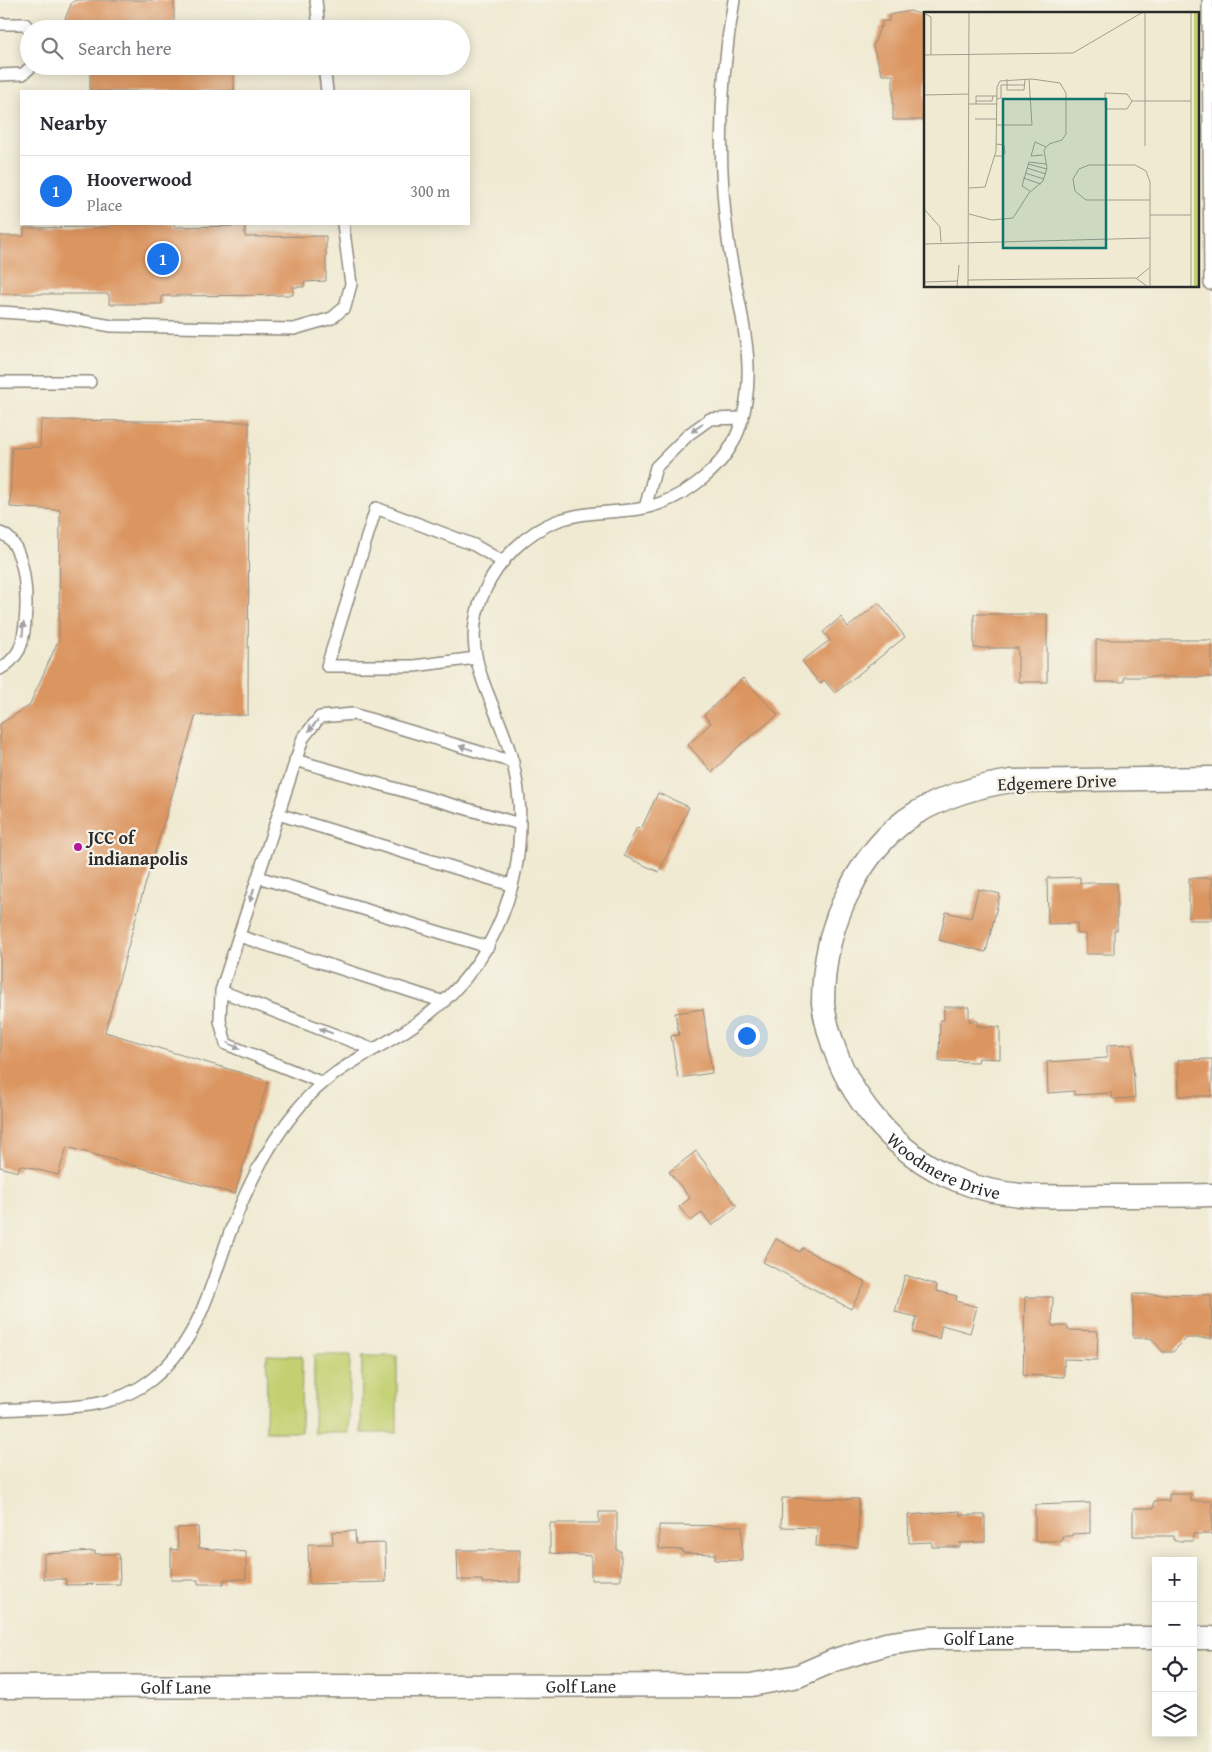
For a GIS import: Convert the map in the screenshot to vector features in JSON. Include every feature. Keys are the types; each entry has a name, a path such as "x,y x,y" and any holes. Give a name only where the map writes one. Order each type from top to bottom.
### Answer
{"street":[{"name":"Edgemere Drive","path":"830,942 839,910 857,873 876,849 915,814 951,795 981,785 1012,781 1212,778"},
{"name":"Woodmere Drive","path":"830,942 824,1003 835,1052 847,1080 875,1120 913,1155 963,1182 985,1190 1034,1197 1212,1195"},
{"name":"Golf Lane","path":"0,1688 751,1685 798,1676 835,1660 886,1644 928,1638 1152,1638"},
{"path":"1197,1638 1212,1638"}],"lane":[{"path":"316,0 318,20"},
{"path":"0,1410 92,1406 118,1400 151,1380 175,1356 192,1335 203,1312 230,1231 246,1192 261,1163 301,1104 323,1083 372,1049 402,1033 444,1002 460,986 494,937 516,870 521,808 513,762 478,672 475,622 483,595 503,562 518,545 538,530 559,520 593,512 645,508 667,500 702,481 725,455 740,430 748,379 748,350 728,242 721,155 720,114 734,0"},
{"path":"1208,0 1210,284"},
{"path":"0,24 20,24"},
{"path":"0,75 20,74"},
{"path":"325,75 327,90"},
{"path":"0,312 47,315 112,326 294,329 332,318 345,307 351,284 343,225"},
{"path":"0,382 90,382"},
{"path":"645,508 656,468 689,434 710,419 743,418"},
{"path":"476,658 414,666 327,666 376,508 474,545 503,562"},
{"path":"0,532 16,544 21,556 25,586 23,635 18,650 0,669"},
{"path":"323,1083 226,1044 220,1021 221,991 303,738 320,717 353,714 513,762"},
{"path":"295,760 520,824"},
{"path":"278,814 511,885"},
{"path":"258,877 488,947"},
{"path":"239,936 444,1002"},
{"path":"221,991 372,1049"}],"green space":[{"path":"267,1355 302,1356 301,1432 266,1432"},
{"path":"314,1355 350,1355 349,1433 314,1433"},
{"path":"362,1356 397,1356 397,1433 361,1433"}],"building":[{"path":"77,0 174,0 174,20 65,20 72,2"},
{"path":"910,11 924,15 924,120 893,120 893,75 882,75 873,47 880,27 882,27 882,21 889,21 889,15"},
{"path":"90,75 234,75 234,90 90,90"},
{"path":"109,225 174,225 174,227 245,226 245,237 326,236 326,281 304,282 304,287 293,287 293,295 162,296 162,304 109,304 109,294 0,294 0,236 24,236 24,228 109,227"},
{"name":"JCC of indianapolis","path":"41,420 249,422 248,715 196,715 141,899 105,1032 268,1081 235,1194 67,1147 58,1175 20,1165 18,1172 0,1167 0,724 29,706 59,639 60,510 10,507 12,448 40,447"},
{"path":"879,603 905,637 835,693 824,680 820,684 802,661 830,640 823,632 841,617 848,627"},
{"path":"974,614 1047,614 1047,682 1018,682 1018,648 974,648"},
{"path":"1096,640 1212,640 1212,677 1124,677 1124,682 1096,682"},
{"path":"743,678 778,715 739,746 712,772 688,745 711,723 704,715"},
{"path":"658,793 689,807 659,872 624,856 637,827 641,829"},
{"path":"1080,877 1080,883 1117,883 1117,930 1114,930 1114,954 1086,954 1086,934 1077,934 1077,923 1048,924 1047,878"},
{"path":"1189,878 1212,878 1212,920 1189,920"},
{"path":"978,889 1000,894 986,952 939,940 946,912 971,918"},
{"path":"944,1007 969,1007 969,1021 978,1021 977,1026 1000,1027 1000,1059 979,1058 978,1062 939,1061 940,1020 944,1020"},
{"path":"703,1009 712,1073 678,1078 671,1036 679,1035 675,1013"},
{"path":"1132,1044 1135,1098 1113,1099 1112,1093 1074,1095 1074,1091 1048,1093 1047,1062 1107,1058 1107,1045"},
{"path":"1212,1059 1212,1096 1179,1096 1178,1060"},
{"path":"696,1151 737,1206 712,1226 702,1213 691,1221 679,1207 690,1198 669,1172"},
{"path":"776,1239 800,1252 802,1248 866,1282 851,1309 763,1262"},
{"path":"905,1275 937,1285 936,1291 957,1296 956,1301 977,1307 970,1333 942,1325 939,1339 913,1332 917,1317 895,1312"},
{"path":"1133,1294 1211,1295 1212,1338 1187,1338 1173,1352 1163,1352 1151,1338 1133,1338"},
{"path":"1025,1297 1053,1297 1052,1326 1068,1326 1068,1330 1098,1331 1097,1360 1064,1359 1064,1377 1023,1375"},
{"path":"1169,1494 1191,1494 1191,1501 1212,1501 1212,1534 1193,1534 1193,1541 1174,1541 1174,1536 1133,1536 1133,1508 1154,1508 1154,1501 1169,1501"},
{"path":"782,1498 859,1499 858,1547 816,1546 817,1528 781,1527"},
{"path":"1090,1503 1090,1533 1062,1536 1062,1541 1035,1541 1035,1505"},
{"path":"960,1511 960,1515 985,1515 985,1542 960,1543 960,1547 932,1547 932,1542 909,1543 908,1515"},
{"path":"599,1512 617,1512 617,1551 621,1551 621,1580 591,1580 591,1556 550,1553 550,1523 599,1523"},
{"path":"659,1525 742,1526 742,1561 715,1560 715,1554 683,1553 683,1550 659,1549"},
{"path":"198,1527 199,1548 246,1552 246,1579 224,1579 224,1584 198,1584 198,1580 171,1580 171,1549 178,1550 177,1528"},
{"path":"355,1531 356,1544 385,1543 386,1582 309,1584 308,1544 333,1544 332,1532"},
{"path":"457,1550 520,1550 520,1582 482,1583 482,1580 458,1580"},
{"path":"95,1551 95,1554 119,1554 120,1584 66,1585 66,1579 44,1579 44,1554"}],"place":[{"name":"Hooverwood","path":"163,259"},
{"name":"JCC of indianapolis","path":"78,847"}]}
